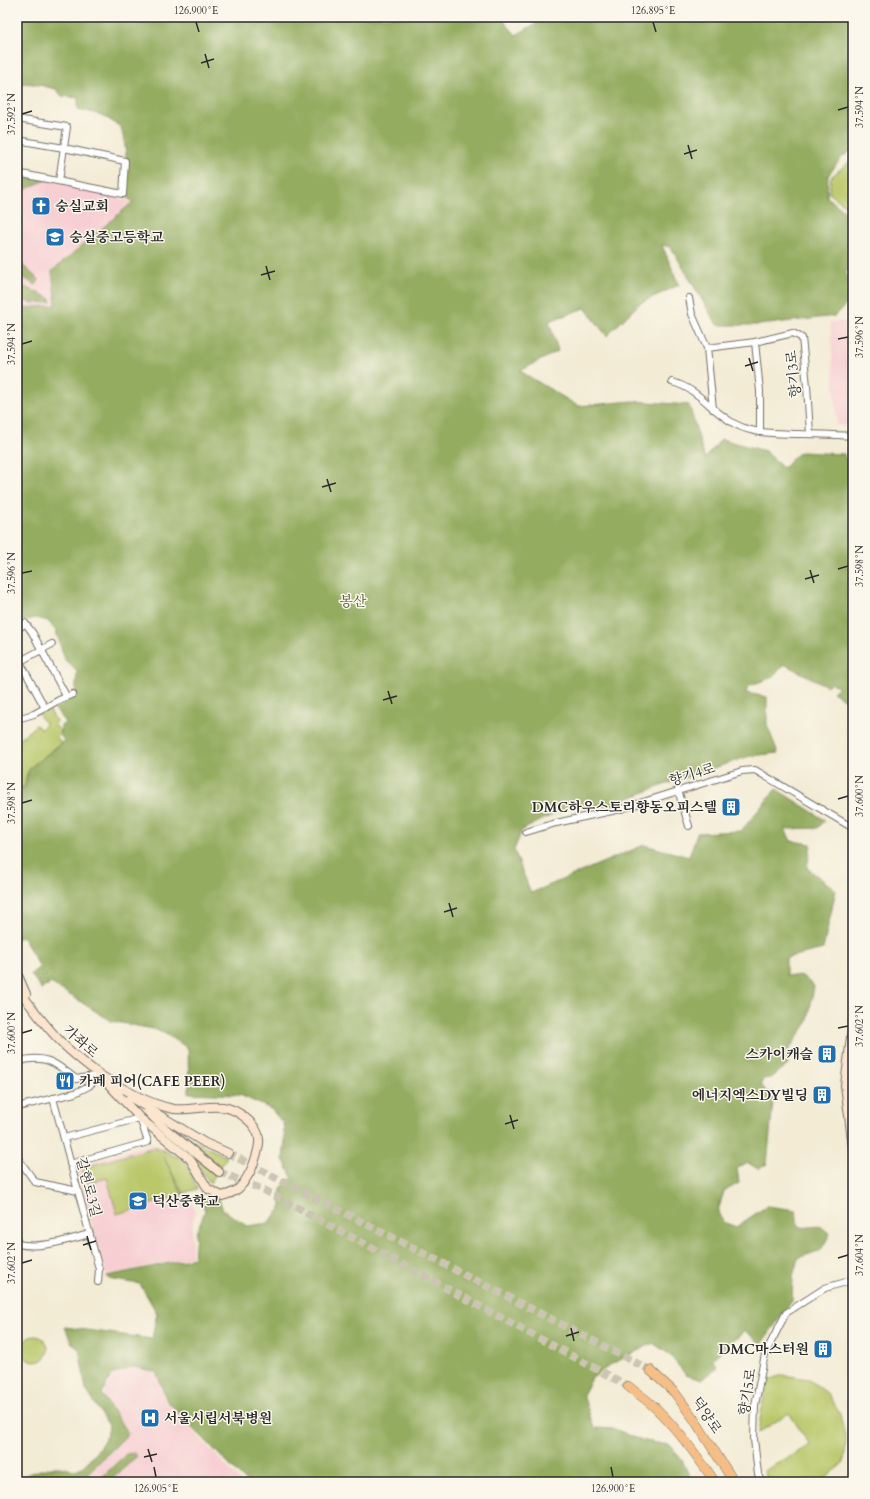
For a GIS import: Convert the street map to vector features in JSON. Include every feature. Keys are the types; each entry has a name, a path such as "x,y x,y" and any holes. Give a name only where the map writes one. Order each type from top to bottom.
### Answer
{"main road":[{"path":"17,972 32,1007"},
{"name":"가좌로","path":"17,987 64,1045 100,1075 139,1103 205,1143 228,1153"},
{"path":"17,997 32,1007"},
{"path":"853,1021 845,1085 853,1147"},
{"path":"100,1075 135,1096 175,1109 224,1107 239,1113 249,1120 256,1129 259,1139 259,1147 251,1170 235,1192 222,1196 208,1189 190,1159 140,1118 100,1075"},
{"name":"가좌로","path":"139,1103 161,1125 219,1172"},
{"name":"덕양로","path":"650,1370 675,1393 694,1419 734,1482"},
{"path":"628,1386 650,1403 672,1426 699,1458 714,1482"}],"street":[{"path":"17,119 67,127 59,181"},
{"path":"17,140 125,161 123,194 17,173"},
{"path":"689,298 692,314 707,348 713,409"},
{"name":"향기3로","path":"707,348 755,342 793,333 802,338 810,434"},
{"path":"755,342 760,390 760,432"},
{"path":"672,382 683,384 704,399 713,409 736,424 760,432 853,436"},
{"path":"17,630 25,622 32,632 40,650 66,696"},
{"path":"45,708 18,662 52,644"},
{"path":"17,711 19,718 34,714 66,696 73,694"},
{"name":"향기4로","path":"526,832 556,823 621,809 742,771 756,770 853,828"},
{"path":"678,790 689,826"},
{"path":"17,1062 28,1058 47,1060 57,1064 76,1079 100,1075"},
{"path":"17,1107 75,1093 89,1086 100,1075"},
{"name":"갈현로3길","path":"53,1098 99,1269 98,1282"},
{"path":"64,1138 140,1118 148,1142 70,1164"},
{"path":"17,1157 35,1182 78,1191"},
{"path":"17,1241 17,1244 42,1246 90,1234"},
{"name":"향기5로","path":"761,1482 758,1474 754,1433 755,1405 765,1354 786,1313 825,1288 853,1280"}],"shaded area":[{"name":"숭실중고등학교","path":"17,178 55,181 133,202 52,271 56,305 17,309"},
{"path":"853,321 853,427 837,425 830,322"},
{"name":"덕산중학교","path":"154,1143 180,1160 186,1191 195,1210 192,1227 192,1257 106,1275 75,1166"},
{"name":"서울시립서북병원","path":"134,1368 155,1373 166,1402 241,1482 97,1482 88,1474 129,1434 104,1394 112,1376"}],"green space":[{"name":"봉산","path":"17,17 503,17 502,19 516,35 547,17 853,17 853,149 841,158 828,176 827,197 848,214 849,238 853,239 853,269 845,272 853,289 853,298 835,316 759,325 717,325 671,247 662,245 679,285 640,303 607,336 585,308 549,321 558,351 520,371 578,406 633,401 689,405 705,459 721,439 765,451 783,468 800,452 844,454 846,461 853,468 853,705 833,692 838,687 832,683 827,686 784,664 773,677 748,686 746,693 767,697 767,725 778,753 750,756 669,783 605,807 572,805 522,830 514,850 531,893 644,845 689,857 697,833 741,831 776,789 825,820 818,828 785,829 791,841 811,844 807,868 836,890 823,949 786,958 786,975 803,977 814,986 808,1021 785,1055 788,1065 770,1078 763,1079 761,1084 768,1094 774,1091 767,1164 758,1169 748,1163 737,1168 739,1183 724,1191 718,1211 723,1222 736,1227 767,1206 796,1210 798,1228 820,1226 830,1234 821,1250 798,1258 793,1277 792,1301 761,1344 745,1331 712,1359 717,1367 701,1380 686,1375 669,1354 653,1343 612,1364 592,1378 583,1395 594,1428 615,1429 640,1440 669,1445 682,1460 692,1482 246,1482 167,1401 156,1372 134,1367 111,1375 102,1394 128,1434 87,1474 96,1482 17,1482 17,1478 36,1471 59,1467 73,1470 78,1469 92,1457 108,1432 109,1427 86,1389 79,1349 72,1344 65,1327 152,1339 157,1313 140,1284 109,1279 107,1276 194,1258 196,1233 205,1211 202,1201 210,1196 218,1197 223,1210 248,1226 268,1223 281,1208 281,1188 292,1177 283,1159 285,1141 283,1123 271,1109 240,1095 189,1093 188,1048 159,1030 111,1021 51,983 41,989 31,974 40,967 22,936 17,939 17,788 25,788 28,773 31,767 65,741 60,735 61,726 66,722 54,708 75,696 77,672 65,660 56,631 48,621 36,618 17,622 17,309 56,305 52,271 133,202 125,196 126,162 125,145 121,127 102,115 78,109 78,98 62,96 56,89 35,84 17,83"},
{"path":"853,159 853,237 849,226 850,215 845,205 829,193 831,177"},
{"path":"17,175 46,180 17,193"},
{"path":"20,255 18,261 39,280 36,285 17,274 17,257"},
{"path":"17,284 50,298 51,302 32,303 17,299"},
{"path":"49,709 56,721 55,725 60,731 57,738 61,743 31,767 27,773 24,787 17,787 17,741 36,725 41,729 46,725 39,715"},
{"path":"174,1130 227,1157 220,1167"},
{"path":"156,1147 186,1161 197,1189 183,1193 163,1156 182,1194 185,1194 117,1214 107,1178 87,1183 82,1168"},
{"path":"190,1154 216,1174 210,1183"},
{"path":"35,1336 44,1340 48,1349 44,1358 35,1362 26,1358 22,1349 26,1340"},
{"path":"783,1375 808,1379 827,1393 840,1414 846,1441 844,1462 822,1482 768,1482 764,1471 810,1445 789,1413 758,1433 766,1381"},
{"path":"134,1453 137,1456 109,1482 101,1482 99,1480 126,1454"}],"tunnel":[{"path":"228,1153 650,1370"},
{"path":"219,1172 264,1190 628,1386"}],"place":[{"name":"숭실교회","path":"41,206"},
{"name":"숭실중고등학교","path":"55,237"},
{"name":"DMC하우스토리향동오피스텔","path":"731,807"},
{"name":"스카이캐슬","path":"827,1054"},
{"name":"카페 피어(CAFE PEER)","path":"65,1081"},
{"name":"에너지엑스DY빌딩","path":"822,1095"},
{"name":"덕산중학교","path":"138,1201"},
{"name":"DMC마스터원","path":"823,1349"},
{"name":"서울시립서북병원","path":"150,1418"}]}
